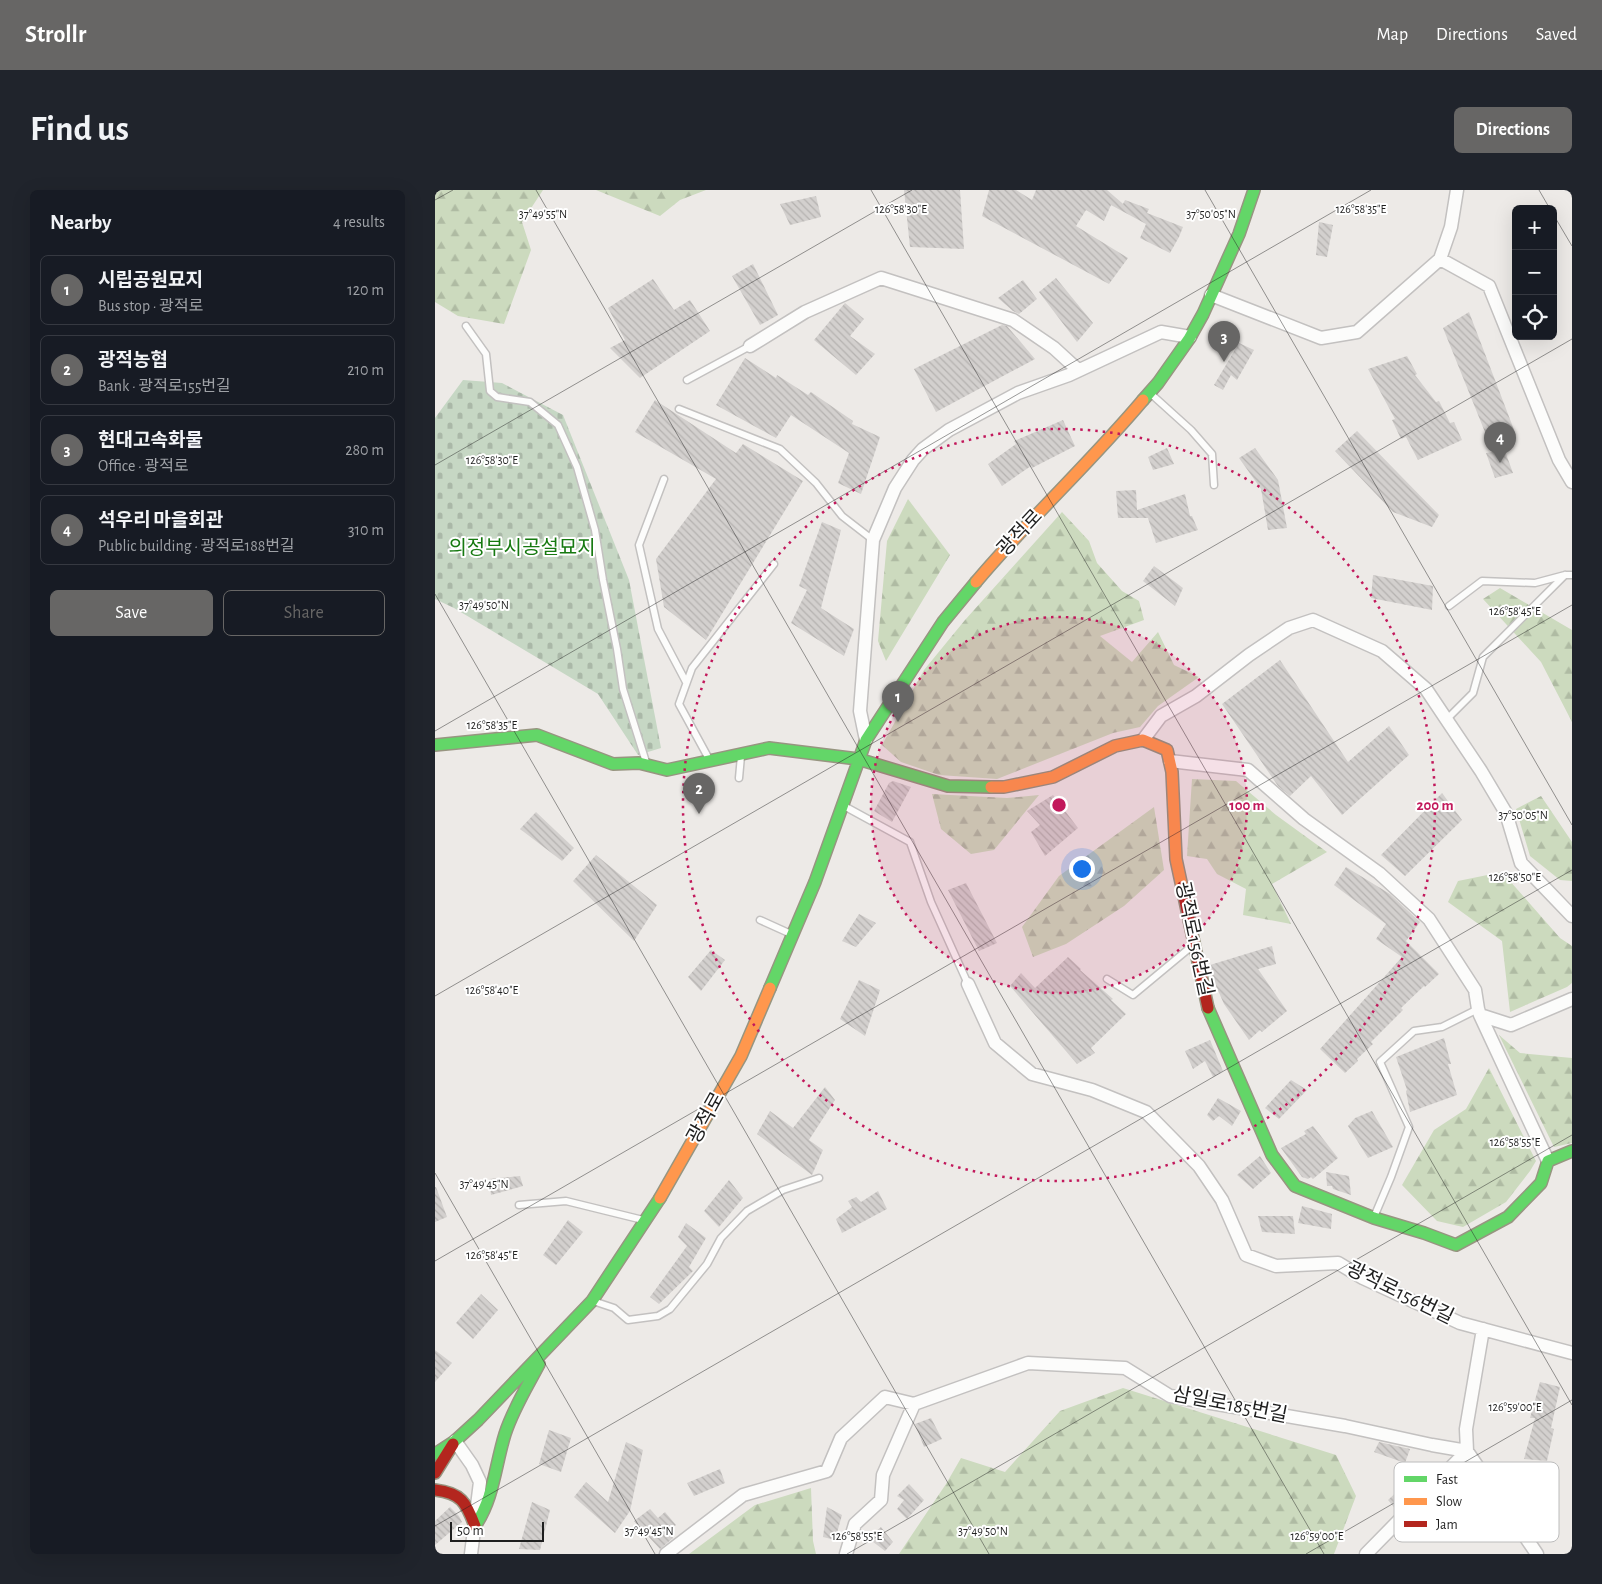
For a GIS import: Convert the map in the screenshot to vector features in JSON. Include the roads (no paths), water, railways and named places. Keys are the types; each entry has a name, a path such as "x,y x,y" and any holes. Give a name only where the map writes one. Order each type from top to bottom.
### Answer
{"main road":[{"name":"광적로","path":"435,1454 455,1441 478,1420 592,1301 646,1221 741,1056 815,882 866,740 943,622 999,555 1122,425 1190,337 1203,314 1239,234 1254,190"},
{"path":"435,745 537,735 613,764 639,763 667,770 769,748 859,759 948,786 1004,787 1053,777 1115,746 1143,740 1167,750 1170,761"},
{"name":"광적로156번길","path":"1170,761 1176,859 1208,1008 1272,1155 1295,1186 1374,1218 1424,1232 1456,1245 1508,1217 1541,1184 1548,1161"},
{"path":"1548,1161 1572,1152"},
{"path":"475,1526 483,1516 496,1480 502,1443 513,1414 548,1347"},
{"name":"광적로","path":"435,1473 455,1441"},
{"path":"435,1490 449,1491 461,1498 469,1510 475,1526"}],"street":[{"path":"1211,295 1321,338 1357,332 1440,259 1451,227 1457,190"},
{"path":"1440,259 1489,286 1559,460 1572,482"},
{"path":"749,346 805,312 881,278 1013,320 1054,348 1078,370"},
{"path":"866,740 860,711 873,540 895,488 913,460 923,449 949,430 1009,397 1069,375 1161,332 1190,337"},
{"path":"1143,740 1161,716 1196,696 1249,655 1289,628 1313,620 1382,651 1426,689 1506,813 1521,863 1572,916"},
{"path":"1170,761 1248,770 1303,819 1379,873 1429,920 1475,990 1479,1012 1548,1161"},
{"name":"광적로156번길","path":"968,984 995,1043 1032,1074 1092,1090 1146,1112 1199,1166 1222,1200 1246,1256 1276,1266 1338,1263 1363,1278 1460,1323 1572,1353"},
{"path":"1479,1012 1511,1025 1572,999"},
{"path":"1474,1462 1467,1451 1466,1428 1483,1329"},
{"name":"삼일로185번길","path":"913,1404 1028,1363 1125,1368 1170,1396 1345,1426 1432,1446 1467,1451"},
{"path":"665,1554 743,1494 827,1471 841,1438 885,1396 913,1404 900,1439 883,1475 881,1500 855,1524 846,1554"},
{"path":"455,1441 472,1465 480,1482 479,1500 470,1553"},
{"path":"1456,1462 1467,1451"},
{"path":"1366,1554 1394,1525"},
{"path":"1529,1542 1537,1554"}],"lane":[{"path":"466,326 486,354 490,391 497,397 530,402 558,425 577,467 595,530 623,689 647,765"},
{"path":"687,380 749,346"},
{"path":"1149,392 1191,430 1212,454 1214,484"},
{"path":"679,409 780,448 816,483 842,516 873,540"},
{"path":"664,480 639,545 658,629 687,682"},
{"path":"711,762 679,704 691,668 774,564"},
{"path":"1449,606 1482,581 1535,583 1568,575"},
{"path":"1447,720 1473,693 1483,658 1568,575"},
{"path":"739,778 741,755"},
{"path":"842,806 909,842 931,902 968,984"},
{"path":"760,920 792,935"},
{"path":"1107,979 1133,995 1195,943"},
{"path":"1374,1218 1409,1127 1380,1062 1414,1031 1442,1027 1479,1012"},
{"path":"592,1301 613,1308 628,1320 658,1316 670,1309 707,1264 721,1238 747,1211 783,1190 819,1178"},
{"path":"519,1205 566,1201 646,1221"}],"place":[{"name":"현대고속화물","path":"1224,362"},
{"name":"석우리 마을회관","path":"1500,463"},
{"name":"시립공원묘지","path":"898,722"},
{"name":"광적농협","path":"699,814"}],"park label":[{"name":"의정부시공설묘지","path":"522,548"}]}
